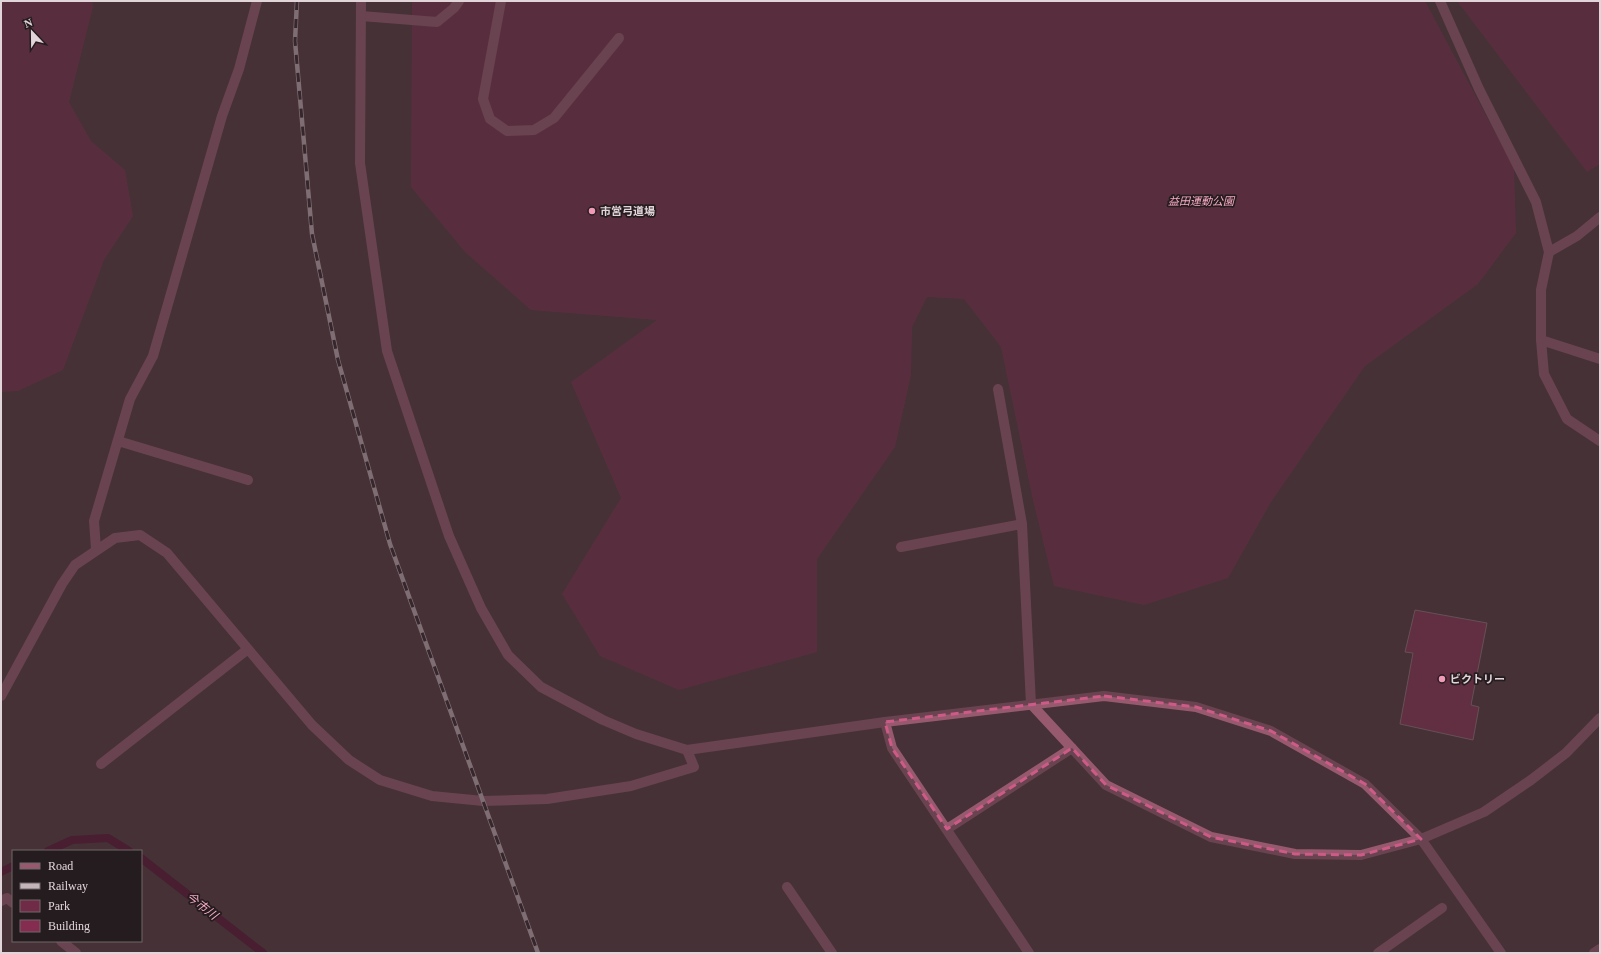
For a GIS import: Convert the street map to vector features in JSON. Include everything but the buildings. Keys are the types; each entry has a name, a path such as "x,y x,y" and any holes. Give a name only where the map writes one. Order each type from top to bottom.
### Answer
{"street":[{"path":"96,549 94,522 130,399 154,356 222,116 239,70 257,1"},
{"path":"361,1 360,163 387,351 449,536 481,608 508,655 541,687 603,720 636,734 688,750 885,722 1104,696 1196,707 1271,731 1365,784 1421,839 1501,953"},
{"path":"361,16 437,22 454,8 458,1"},
{"path":"501,1 483,99 490,119 507,131 534,130 554,118 619,38"},
{"path":"1440,1 1479,89 1536,202 1549,252 1541,290 1541,340 1544,374 1567,419 1600,441"},
{"path":"1549,252 1577,236 1600,217"},
{"path":"1541,340 1600,359"},
{"path":"998,389 1022,524 1031,704 1106,785 1211,837 1295,854 1361,855 1421,839 1490,808 1531,780 1566,753 1600,718"},
{"path":"118,441 248,480"},
{"path":"901,547 1022,524"},
{"path":"1,696 62,584 75,565 96,549 115,538 140,535 167,553 312,725 350,760 380,780 432,796 483,801 547,799 631,786 694,767 688,750"},
{"path":"101,764 248,649"},
{"path":"885,722 892,748 1029,953"},
{"path":"947,829 1072,748"},
{"path":"787,887 832,953"},
{"path":"1,901 7,898 12,902"},
{"path":"1378,953 1442,908"},
{"path":"62,942 76,953"},
{"path":"1594,953 1600,949"}],"highlighted area":[{"path":"1104,696 1196,707 1271,731 1365,784 1421,839 1361,855 1295,854 1211,837 1106,785 1072,748 947,829 892,748 885,722"}],"green space":[{"path":"1,1 92,1 93,7 69,102 91,141 125,170 133,216 104,260 63,370 18,391 1,392"},
{"name":"益田運動公園","path":"412,1 1425,1 1514,168 1516,233 1478,284 1365,366 1271,502 1228,578 1144,605 1054,586 1033,500 1001,347 964,299 927,297 912,327 911,375 895,447 817,559 817,652 679,690 600,656 562,594 621,498 571,382 657,320 531,310 465,252 411,187"},
{"path":"1457,1 1600,1 1600,164 1587,172"}],"waterway":[{"name":"今市川","path":"50,850 72,840 108,838 127,850"},
{"name":"今市川","path":"142,859 263,953"},
{"name":"今市川","path":"1,872 12,866"}],"railway":[{"path":"297,1 295,41 312,234 338,360 390,544 538,953"}],"place":[{"name":"市営弓道場","path":"592,211"},
{"name":"ビクトリー","path":"1442,679"}]}
